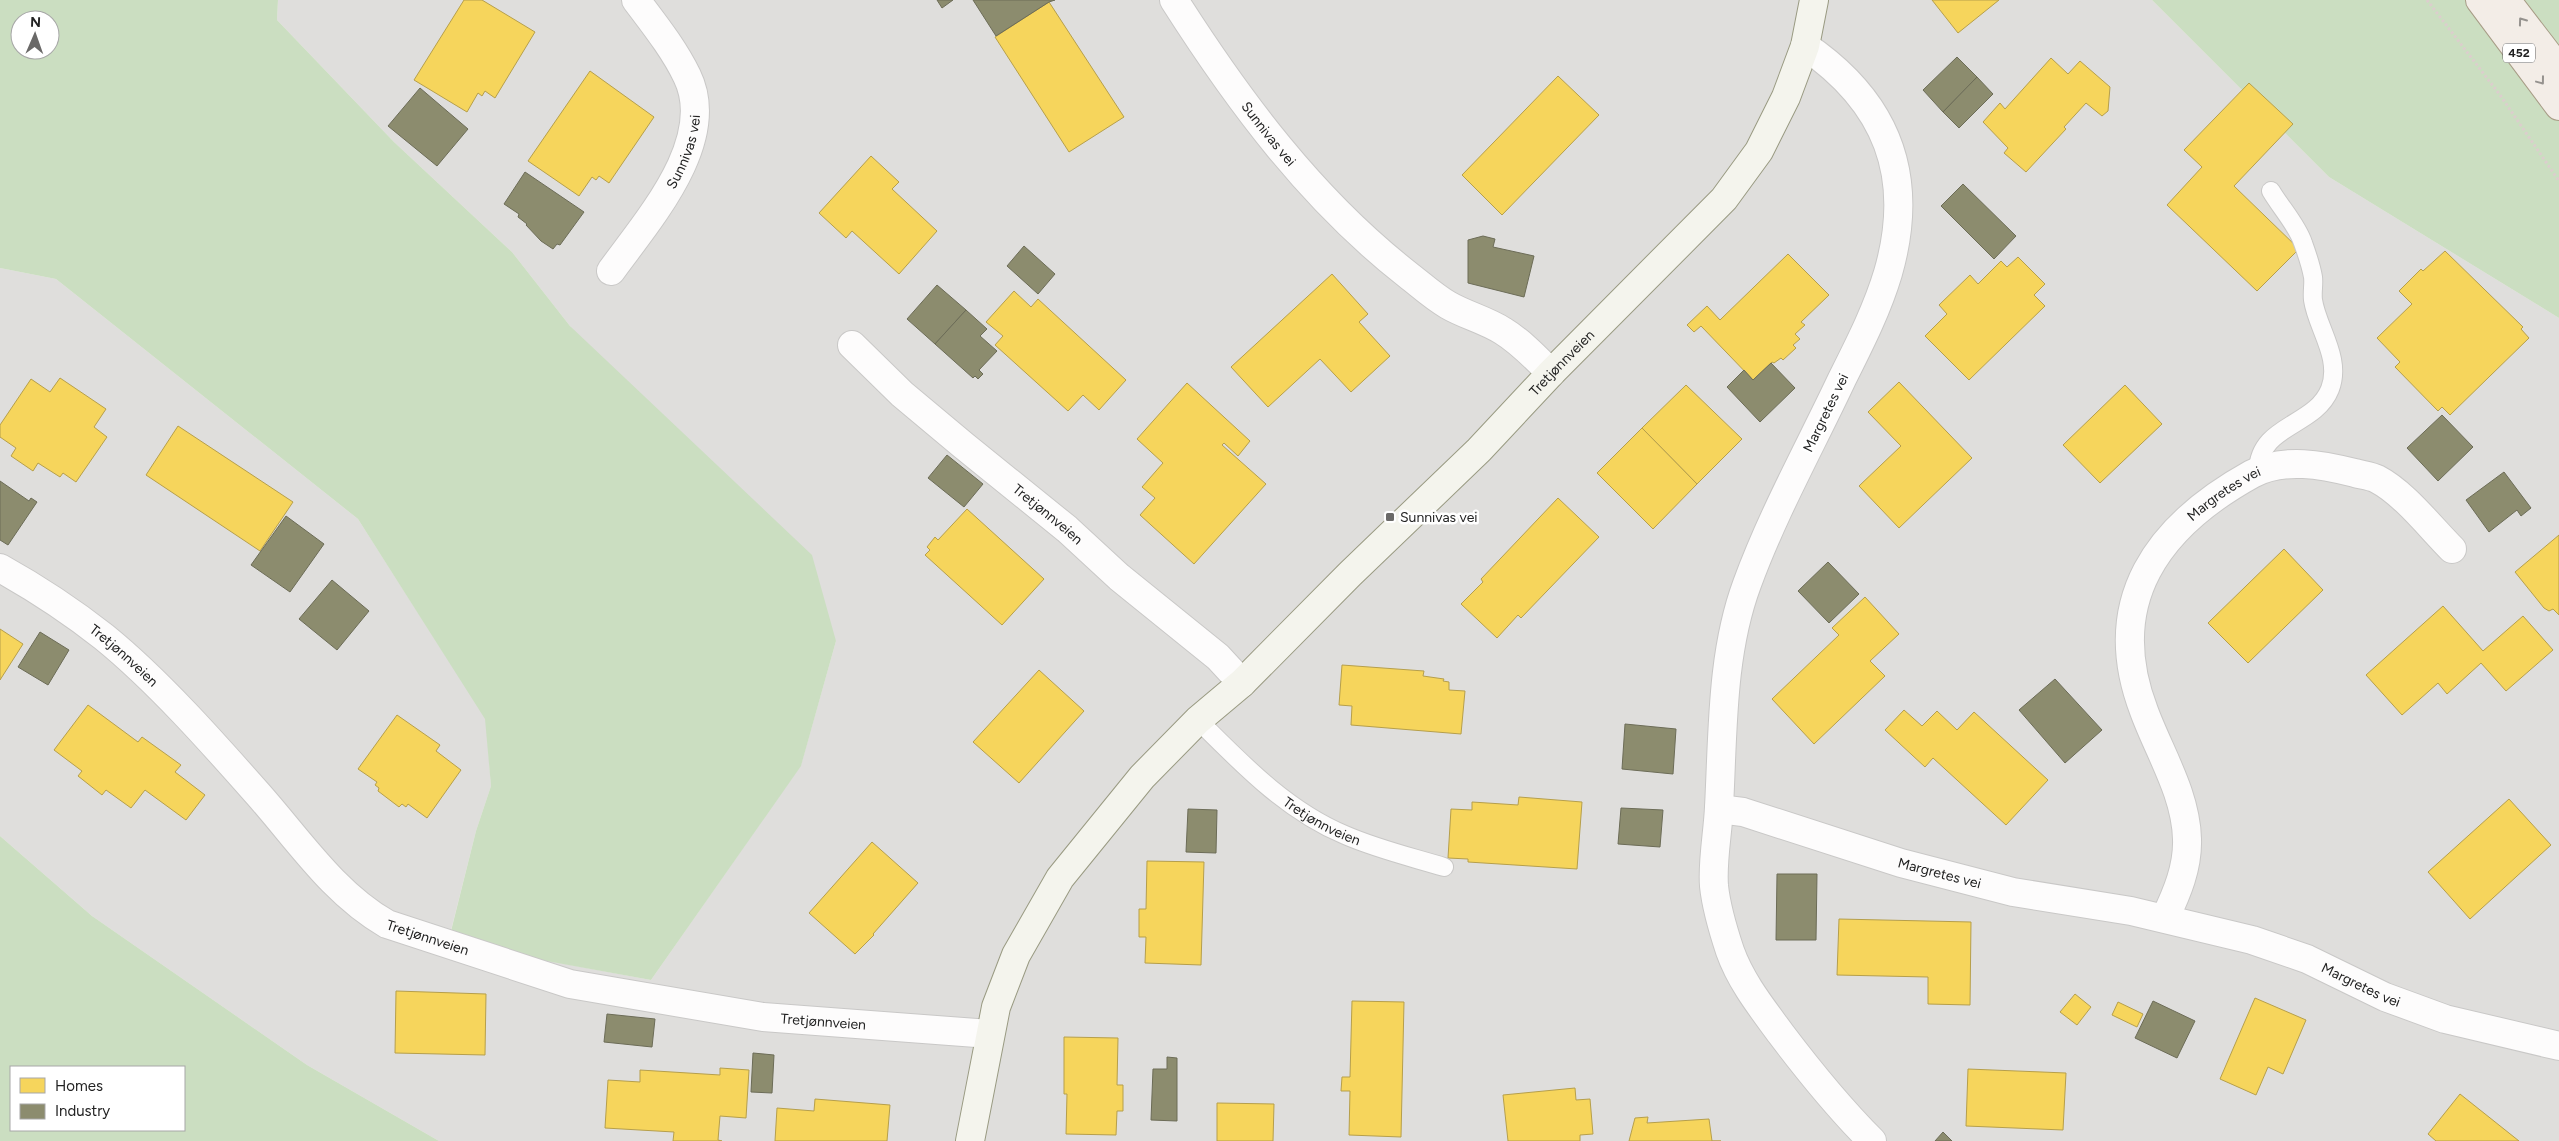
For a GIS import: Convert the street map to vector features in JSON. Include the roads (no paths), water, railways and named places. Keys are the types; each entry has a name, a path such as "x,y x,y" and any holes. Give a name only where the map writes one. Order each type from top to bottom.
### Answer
{"main road":[{"name":"452","path":"2480,0 2559,106"},
{"name":"452","path":"2506,0 2559,69"}],"street":[{"name":"Sunnivas vei","path":"610,271 665,195 692,138 696,125 695,100 688,76 636,0"},
{"name":"Sunnivas vei","path":"1174,0 1212,61 1250,113 1282,152 1343,218 1416,281 1447,304 1502,330 1529,350 1551,373"},
{"name":"Tretjønnveien","path":"970,1141 996,1007 1016,955 1060,878 1142,777 1198,720 1242,682 1350,574 1479,450 1551,373 1724,199 1759,151 1786,97 1805,46 1814,0"},
{"name":"Margretes vei","path":"1805,46 1831,64 1863,96 1884,133 1895,169 1899,201 1898,228 1888,273 1870,320 1764,540 1745,587 1733,637 1725,688 1714,886 1730,950 1739,972 1754,998 1806,1066 1872,1141"},
{"name":"Tretjønnveien","path":"852,345 902,394 1218,657 1242,682"},
{"name":"Margretes vei","path":"2165,918 2184,867 2187,838 2180,802 2135,683 2129,636 2134,601 2145,574 2164,546 2188,519 2218,493 2258,471 2272,467 2318,465 2377,479 2400,497 2452,548"},
{"name":"Tretjønnveien","path":"0,568 58,604 104,638 168,697 258,794 345,894 367,913 387,924 570,984 763,1017 990,1034"},
{"name":"Margretes vei","path":"1719,809 1743,812 1901,863 2004,889 2165,918 2252,940 2307,959 2385,997 2445,1019 2559,1046"}],"lane":[{"path":"2258,471 2258,460 2268,441 2304,418 2319,404 2330,389 2332,370 2329,348 2313,301 2312,276 2303,242 2271,191"},
{"name":"Tretjønnveien","path":"1198,720 1255,777 1298,809 1344,835 1444,867"}],"place":[{"name":"Sunnivas vei","path":"1390,517"}]}
